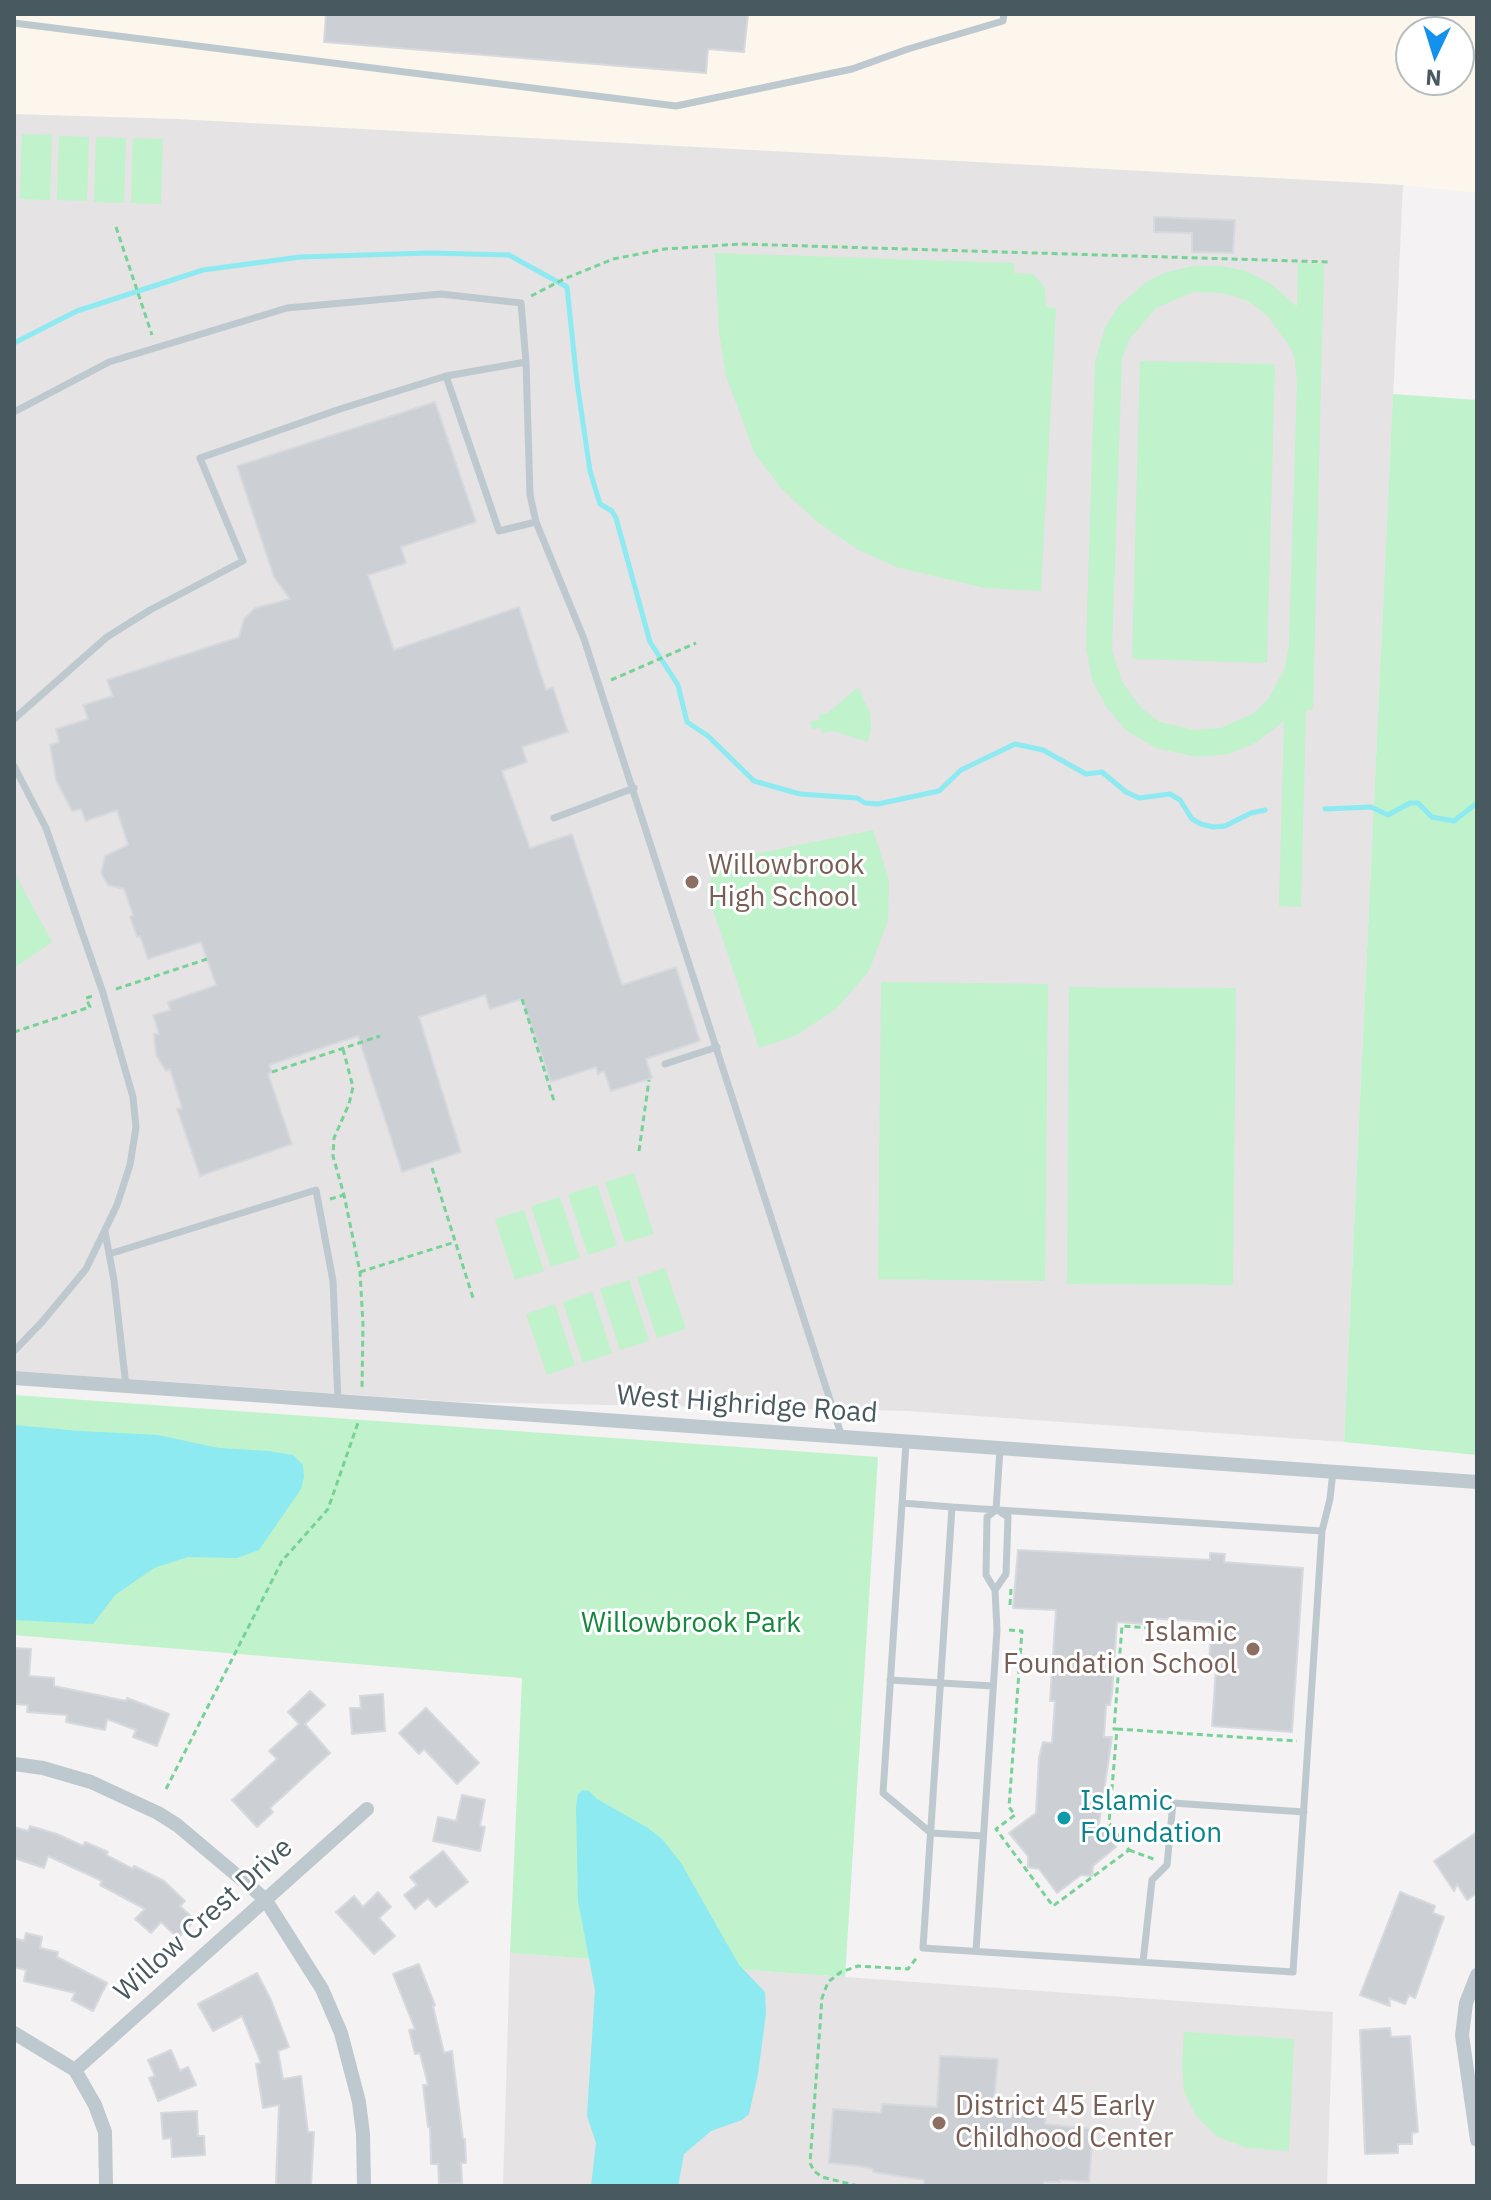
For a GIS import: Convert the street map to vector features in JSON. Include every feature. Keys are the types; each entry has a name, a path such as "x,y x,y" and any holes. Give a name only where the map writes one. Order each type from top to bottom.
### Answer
{"street":[{"name":"West Highridge Road","path":"14,1378 1477,1482"},
{"path":"14,1764 43,1768 91,1782 158,1813 177,1825 265,1899 317,1979 341,2033 359,2102 364,2186"},
{"name":"Willow Crest Drive","path":"75,2070 367,1809"},
{"path":"1477,1975 1466,2003 1462,2035 1477,2140"},
{"path":"14,2033 75,2070 95,2105 105,2132 106,2186"}],"lane":[{"path":"14,23 676,106 852,69 1003,21 1004,14"},
{"path":"14,412 109,362 287,308 441,294 521,303 530,495 536,522 600,685 842,1439"},
{"path":"14,719 107,637 150,610 243,561 200,458 446,376 526,362"},
{"path":"446,376 499,531 536,522"},
{"path":"14,766 46,828 103,993 133,1097 134,1146 126,1178 105,1232 86,1269 14,1351"},
{"path":"554,818 634,788"},
{"path":"665,1064 717,1047"},
{"path":"109,1254 316,1190 333,1281 338,1402"},
{"path":"105,1232 126,1386"},
{"path":"906,1443 883,1793 931,1833 983,1836"},
{"path":"976,1951 997,1630 995,1590 986,1575 987,1517 996,1510 1000,1449"},
{"path":"952,1507 923,1948 1293,1972 1322,1531 1333,1470"},
{"path":"902,1503 1322,1531"},
{"path":"995,1590 1006,1574 1008,1517 996,1510"},
{"path":"890,1680 993,1686"},
{"path":"1143,1962 1152,1880 1167,1865 1173,1803 1304,1812"}],"path":[{"path":"116,227 155,347"},
{"path":"545,288 613,259 665,249 741,244 1330,262"},
{"path":"600,685 696,643"},
{"path":"522,999 555,1104"},
{"path":"272,1072 380,1036"},
{"path":"166,1789 282,1561 328,1509 359,1423 363,1324 360,1272 333,1156 334,1138 353,1087 343,1049"},
{"path":"639,1151 649,1080"},
{"path":"432,1168 474,1301"},
{"path":"360,1272 455,1242"},
{"path":"1008,1630 1011,1587"},
{"path":"1218,1633 1122,1626 1114,1729 1297,1741"},
{"path":"997,1630 1022,1631 1009,1807 1015,1815 996,1829 1053,1906 1129,1850"},
{"path":"1117,1729 1109,1823 1129,1850 1167,1865"},
{"path":"858,2186 822,2177 810,2163 822,1998 828,1982 841,1972 858,1966 908,1969 923,1948"}],"shaded area":[{"path":"14,14 1477,14 1477,193 1402,185 176,119 14,114"},
{"name":"Willowbrook High School","path":"14,114 176,119 1403,185 1344,1442 908,1411 458,1402 14,1371"},
{"path":"510,1953 1333,2012 1327,2186 503,2186"}],"green space":[{"path":"22,134 52,135 50,200 20,199"},
{"path":"59,136 89,137 87,201 57,200"},
{"path":"96,137 126,138 124,203 94,202"},
{"path":"133,138 163,139 161,204 131,203"},
{"path":"715,253 1014,263 1014,273 1033,274 1045,288 1046,307 1056,308 1041,591 985,588 896,567 857,549 816,521 782,489 755,454 726,376 719,332"},
{"path":"1298,263 1324,264 1313,710 1306,710 1301,907 1279,906 1284,721 1257,742 1229,754 1197,757 1156,748 1127,731 1107,708 1092,680 1086,647 1095,362 1105,328 1118,307 1146,282 1167,272 1193,266 1221,266 1246,271 1270,283 1297,307","holes":["1193,292 1221,293 1248,301 1267,315 1295,359 1297,383 1289,644 1285,668 1269,698 1254,713 1221,728 1194,730 1160,722 1141,708 1122,682 1112,650 1122,358 1130,338 1156,308"]},
{"path":"1140,361 1275,364 1267,663 1132,659"},
{"path":"1393,394 1477,400 1477,1455 1344,1442"},
{"path":"858,687 870,713 868,742 833,731 822,733 820,728 812,729 810,721 819,720 819,715 829,712"},
{"path":"873,830 889,880 888,920 869,971 836,1009 795,1036 759,1048 706,889 720,861"},
{"path":"14,872 52,942 14,968"},
{"path":"881,982 1048,984 1045,1281 878,1279"},
{"path":"1069,987 1236,988 1233,1285 1067,1284"},
{"path":"634,1173 654,1234 625,1243 605,1182"},
{"path":"597,1185 617,1246 588,1255 568,1194"},
{"path":"560,1197 580,1258 551,1267 531,1206"},
{"path":"524,1210 544,1271 515,1280 495,1219"},
{"path":"665,1268 686,1329 657,1338 637,1277"},
{"path":"629,1280 649,1341 620,1350 600,1289"},
{"path":"592,1292 612,1353 583,1363 563,1302"},
{"path":"555,1304 575,1365 547,1375 526,1314"},
{"name":"Willowbrook Park","path":"14,1395 878,1457 845,1977 510,1953 522,1678 14,1635"},
{"path":"1184,2032 1294,2039 1289,2151 1248,2148 1218,2137 1197,2117 1184,2092"}],"water":[{"path":"14,1425 158,1435 219,1448 293,1455 303,1465 304,1477 301,1489 259,1550 237,1558 188,1557 154,1568 115,1595 93,1624 14,1620"},
{"path":"583,1790 662,1839 681,1863 739,1965 765,1992 766,2013 758,2074 749,2114 742,2120 711,2131 684,2154 678,2186 591,2186 596,2143 587,2116 595,1990 578,1901 576,1806 578,1794"}],"building":[{"path":"326,14 748,14 744,52 708,49 706,73 324,42"},
{"path":"1154,217 1235,220 1233,253 1192,252 1192,233 1154,232"},
{"path":"435,402 476,522 401,547 406,563 368,575 394,650 519,607 546,690 553,687 568,732 522,747 527,762 502,771 530,848 572,834 622,985 676,967 700,1041 646,1059 652,1078 611,1091 604,1071 598,1074 596,1067 551,1082 522,999 490,1009 485,995 419,1017 461,1152 402,1172 358,1036 269,1065 272,1072 268,1074 292,1144 200,1176 177,1109 182,1108 170,1069 166,1071 156,1055 154,1034 159,1034 153,1015 170,1010 168,1002 216,985 201,942 148,959 130,917 133,915 124,889 108,885 101,873 105,856 128,845 117,810 86,821 81,809 72,811 56,780 50,745 59,742 56,729 88,719 83,705 113,696 107,680 239,637 244,619 255,608 290,599 274,577 237,466"},
{"name":"Islamic Foundation School","path":"1018,1550 1210,1560 1210,1553 1225,1554 1224,1562 1303,1568 1292,1732 1212,1726 1216,1669 1209,1669 1211,1622 1144,1618 1143,1624 1117,1622 1112,1693 1110,1705 1106,1705 1104,1737 1112,1737 1099,1824 1116,1847 1093,1866 1092,1876 1081,1875 1057,1893 1039,1869 1028,1867 1028,1856 1009,1833 1036,1813 1039,1758 1043,1742 1052,1743 1055,1701 1050,1701 1056,1610 1013,1608"},
{"path":"14,1648 31,1649 29,1676 54,1678 54,1686 126,1701 127,1698 169,1714 157,1746 133,1737 136,1730 107,1719 105,1730 66,1722 67,1715 27,1712 28,1705 14,1704"},
{"path":"310,1691 325,1705 305,1724 330,1753 270,1808 273,1812 257,1827 232,1800 277,1759 269,1751 299,1724 288,1712"},
{"path":"383,1694 385,1731 352,1734 350,1708 361,1708 360,1696"},
{"path":"426,1708 479,1763 457,1784 424,1749 419,1754 399,1733"},
{"path":"462,1795 485,1800 480,1826 485,1827 480,1851 433,1841 438,1817 456,1821"},
{"path":"30,1826 83,1846 85,1842 108,1852 106,1855 133,1869 134,1866 164,1881 185,1901 180,1906 195,1920 178,1938 161,1922 151,1933 135,1919 145,1909 100,1885 102,1881 48,1856 44,1868 14,1858 14,1827 28,1831"},
{"path":"1477,1832 1477,1893 1467,1900 1457,1884 1454,1891 1434,1861"},
{"path":"443,1851 468,1882 436,1907 428,1898 415,1909 404,1895 417,1885 410,1877"},
{"path":"378,1892 391,1907 379,1918 395,1936 374,1954 336,1912 354,1896 363,1907"},
{"path":"1400,1892 1435,1906 1433,1913 1444,1917 1415,1998 1409,1995 1405,2004 1389,1998 1390,2006 1360,1995"},
{"path":"26,1933 42,1937 40,1948 58,1952 57,1957 107,1983 93,2011 72,2000 75,1993 24,1981 26,1970 14,1967 14,1938 24,1941"},
{"path":"419,1964 435,2005 444,2053 452,2051 465,2139 466,2163 461,2163 462,2183 439,2184 438,2164 431,2164 430,2127 423,2085 428,2085 420,2053 415,2054 409,2030 415,2029 393,1974"},
{"path":"257,1973 289,2047 278,2051 283,2079 301,2076 308,2132 314,2132 311,2186 281,2186 276,2183 279,2105 263,2108 256,2064 261,2063 242,2016 213,2031 198,2004"},
{"path":"1390,2028 1391,2037 1410,2036 1418,2132 1412,2133 1412,2144 1398,2144 1398,2153 1365,2154 1360,2030"},
{"path":"171,2050 180,2071 188,2067 196,2085 158,2101 149,2078 155,2076 148,2060"},
{"name":"District 45 Early Childhood Center","path":"940,2056 998,2059 993,2111 1046,2115 1045,2124 1093,2129 1089,2182 1060,2180 1044,2182 1044,2185 924,2186 924,2180 829,2163 833,2109 881,2113 882,2104 937,2107"},
{"path":"197,2111 198,2136 204,2136 205,2155 172,2157 171,2138 163,2139 161,2113"}],"waterway":[{"path":"14,343 77,311 203,270 300,257 430,253 509,255 567,287 590,471 600,504 612,511 616,518 650,642 678,685 687,722 708,736 754,781 800,794 857,798 865,803 878,804 939,791 961,770 1015,744 1043,750 1086,774 1102,772 1126,792 1139,798 1170,794 1180,800 1192,819 1201,824 1225,826 1251,813 1265,810"},
{"path":"1325,809 1371,807 1388,815 1410,803 1418,803 1432,817 1454,821 1477,803"}],"place":[{"name":"Willowbrook High School","path":"692,882"},
{"name":"Islamic Foundation School","path":"1253,1649"},
{"name":"Islamic Foundation","path":"1064,1818"},
{"name":"District 45 Early Childhood Center","path":"939,2123"}]}
